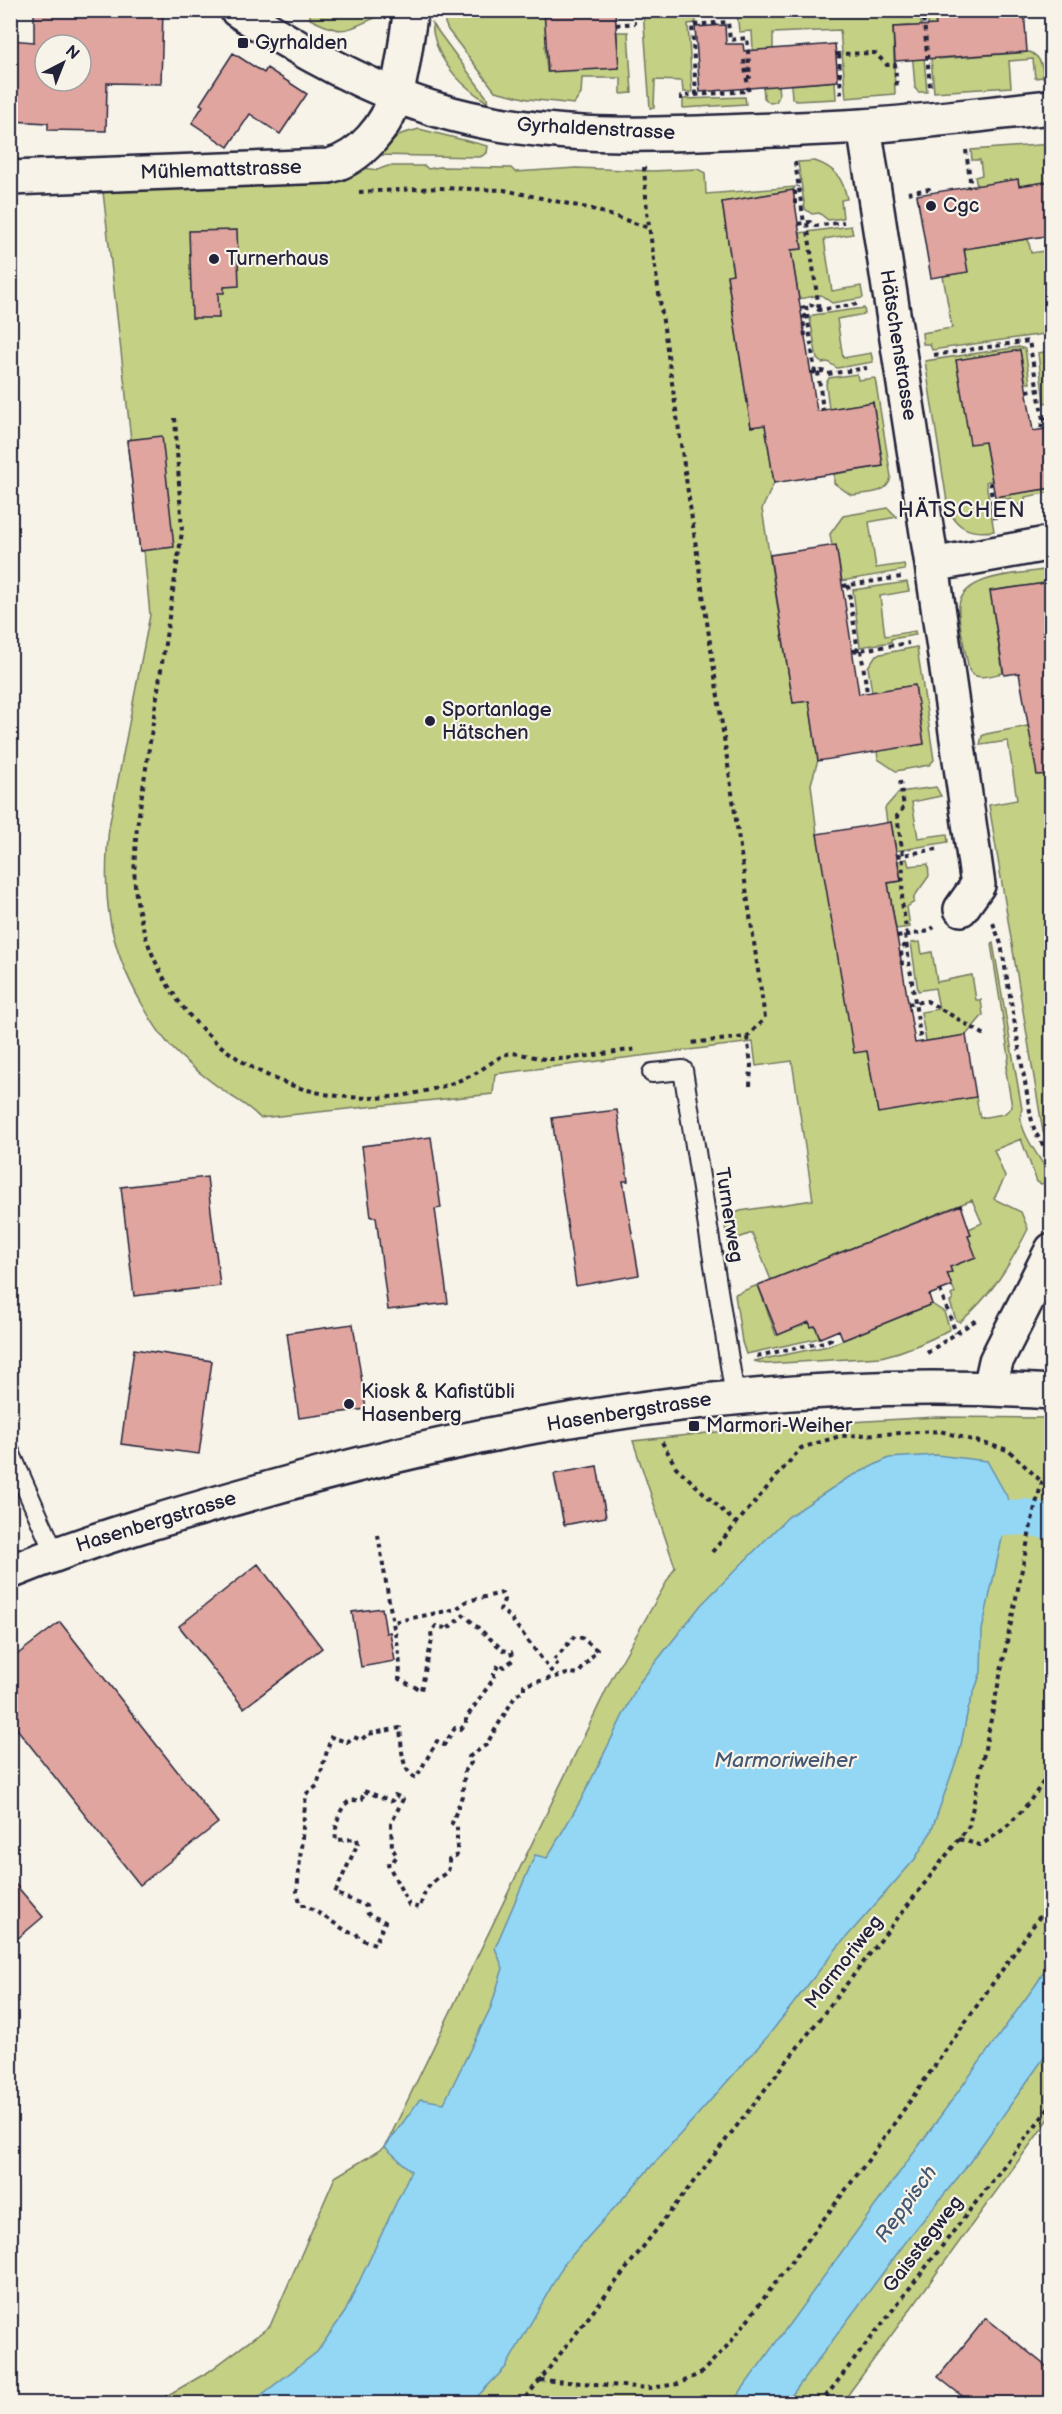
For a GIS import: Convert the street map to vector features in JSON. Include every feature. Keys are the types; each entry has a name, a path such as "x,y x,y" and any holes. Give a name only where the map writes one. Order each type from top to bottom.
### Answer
{"street":[{"name":"Gyrhaldenstrasse","path":"237,10 329,64 396,95 452,114 506,124 642,136 864,126 1052,106"},
{"name":"Mühlemattstrasse","path":"10,178 329,166 344,162 363,148 381,124 396,95 411,10"},
{"name":"Hätschenstrasse","path":"864,126 933,568 972,843 969,897"},
{"path":"933,568 1052,543"},
{"path":"990,1388 996,1361 1052,1250"},
{"name":"Hasenbergstrasse","path":"10,1572 129,1528 348,1466 591,1416 735,1397 922,1387 1052,1392"}],"lane":[{"name":"Turnerweg","path":"652,1073 684,1070 735,1397"},
{"path":"10,1452 55,1554"}],"path":[{"path":"923,10 933,119"},
{"path":"1039,10 1049,16 1052,14"},
{"path":"696,95 692,25 728,22 730,40 747,38 750,76 747,77"},
{"path":"616,25 636,24"},
{"path":"836,54 875,52 887,64 895,64 899,123"},
{"path":"789,129 819,310"},
{"path":"642,136 649,228 765,1018 747,1037 686,1044"},
{"path":"795,204 795,191 798,185"},
{"path":"356,192 439,188 504,190 592,208 649,228"},
{"path":"798,224 805,223 815,226 878,218"},
{"path":"801,308 812,305 819,310 890,298"},
{"path":"806,306 822,410"},
{"path":"805,336 803,318 807,313"},
{"path":"815,373 828,374 1029,341 1043,419 1041,429"},
{"path":"1027,392 1038,389"},
{"path":"175,418 182,532 137,827 134,861 136,895 144,929 155,961 180,1003 206,1032 248,1066 306,1091 349,1098 400,1096 432,1090 463,1079 507,1054 549,1059 640,1049"},
{"path":"1043,419 1052,418"},
{"path":"992,483 990,483 992,495"},
{"path":"867,692 845,586 933,568"},
{"path":"857,651 943,637"},
{"path":"900,781 904,807 897,816 903,855 902,902 921,1042"},
{"path":"897,856 972,843"},
{"path":"969,897 1001,944 1033,1125 1052,1159"},
{"path":"902,965 901,949 906,944"},
{"path":"908,1004 927,1000 986,1035"},
{"path":"747,1037 751,1065 750,1086"},
{"path":"940,1290 956,1333"},
{"path":"922,1387 922,1356 984,1315 1014,1324"},
{"path":"729,1361 824,1342 831,1339 829,1334"},
{"path":"651,1407 667,1454 676,1467 736,1523"},
{"path":"712,1552 801,1448 840,1436 940,1431 1008,1450 1042,1482 1052,1474"},
{"name":"Marmoriweg","path":"520,2403 969,1826 1031,1525 1042,1482"},
{"path":"378,1535 393,1622 399,1650 399,1679 421,1690 432,1640 431,1632 436,1626 446,1630 452,1628 464,1615 503,1650 511,1652 513,1660 504,1667 499,1665 494,1678 466,1718 464,1726 455,1728 444,1745 437,1741 416,1778 409,1774 405,1767 400,1728 368,1734 361,1740 354,1737 347,1742 331,1737 317,1786 306,1794 297,1892 301,1905 306,1905 348,1932 356,1932 360,1939 375,1944 385,1922 368,1914 366,1906 335,1893 358,1843 357,1839 336,1840 336,1826 342,1810 352,1800 362,1799 364,1791 392,1801 395,1795 403,1800 391,1824 392,1848 397,1856 388,1864 409,1905 420,1908 430,1884 436,1878 448,1874 451,1868 450,1860 457,1855 457,1826 452,1823 462,1796 465,1770 471,1763 470,1758 486,1744 516,1695 524,1690 524,1685 571,1673 578,1674 597,1650 582,1638 575,1636 553,1661 557,1664 551,1671 509,1616 500,1610 504,1600 502,1593 467,1601 456,1608 393,1622"},
{"path":"958,1839 980,1845 996,1836 1025,1808 1052,1768"},
{"path":"540,2380 650,2388 678,2384 701,2373 730,2343 873,2155 1052,1899"},
{"name":"Gaisstegweg","path":"820,2403 1052,2104"}],"green space":[{"path":"310,10 380,11 377,17 357,26 337,30 310,19"},
{"path":"445,11 544,11 552,46 545,46 547,72 558,71 558,68 619,68 617,32 628,32 632,93 621,94 621,78 582,78 581,94 574,104 528,99 495,91 448,30 445,23"},
{"path":"643,11 695,11 696,23 688,24 692,92 683,92 682,81 655,80 654,108 650,108"},
{"path":"737,11 920,11 927,92 918,92 915,87 910,26 893,27 895,94 846,98 840,30 773,33 779,96 776,102 770,103 764,98 762,69 754,69 752,31 739,32"},
{"path":"927,11 934,11 939,59 1030,52 1040,62 1043,77 1035,78 1033,59 1009,61 1011,87 934,92"},
{"path":"432,23 488,99 487,102 467,87 443,59 437,48"},
{"path":"835,81 836,99 796,101 792,98 791,85"},
{"path":"745,97 746,104 683,108 683,99"},
{"path":"419,129 488,146 487,153 480,157 377,155 401,134"},
{"path":"1051,144 1051,181 1019,186 1018,179 977,186 975,177 982,175 980,160 972,160 971,150"},
{"path":"815,161 833,171 843,185 847,199 841,200 843,218 828,220 819,213 812,214 805,209 798,162"},
{"name":"Sportanlage Hätschen","path":"388,166 425,166 428,169 439,167 511,168 515,172 576,168 652,171 698,169 705,173 706,194 795,187 793,190 722,202 733,274 727,276 751,427 765,425 774,483 762,509 793,703 809,701 818,760 811,784 817,834 867,1051 878,1112 976,1097 980,1118 1004,1114 1012,1107 1006,1071 1009,1057 991,944 993,943 1022,1109 1022,1125 1030,1143 1051,1176 1050,1182 1041,1184 1037,1182 1021,1139 994,1150 1005,1177 994,1199 1021,1212 1028,1229 999,1279 981,1302 960,1322 956,1320 950,1302 953,1300 951,1295 955,1293 947,1273 951,1272 950,1267 968,1236 971,1235 969,1229 982,1223 972,1200 771,1280 752,1233 728,1242 725,1226 734,1214 740,1211 813,1200 792,1061 756,1066 753,1042 495,1074 493,1094 260,1118 250,1108 201,1074 174,1050 153,1022 130,982 114,939 110,918 106,875 107,852 109,827 150,615 144,551 140,551 127,441 131,440 103,192 336,181 350,177 364,168 377,170"},
{"path":"851,226 853,234 824,239 832,291 861,286 863,298 832,303 821,295 799,299 791,250 802,248 800,233"},
{"path":"1028,239 1031,253 1051,250 1051,315 1048,316 1051,333 932,350 930,344 923,344 922,333 952,328 943,276 967,272 964,249"},
{"path":"864,308 865,314 837,319 843,358 871,353 873,362 837,368 817,359 810,318 813,315"},
{"path":"1019,347 1025,349 1030,383 1026,383 1020,350 956,360 985,442 992,480 986,482 994,531 972,531 961,526 948,508 925,361"},
{"path":"1051,351 1051,402 1044,403 1038,353"},
{"path":"857,374 858,380 875,378 891,477 886,487 881,490 851,495 834,483 834,474 883,466 873,402 829,409 826,384 829,378"},
{"path":"1051,488 1051,492 1025,497 1025,504 1013,506 1011,498 995,501 995,497"},
{"path":"888,508 897,517 869,522 876,568 904,564 905,570 842,581 836,546 832,546 830,534 843,516"},
{"path":"1044,570 1051,576 1051,582 990,591 1003,673 984,677 972,674 969,670 959,619 959,605 963,595 971,587 994,577"},
{"path":"907,582 909,591 880,596 885,636 915,631 916,635 860,647 853,590"},
{"path":"917,647 934,760 929,765 896,771 878,759 877,751 924,744 915,685 872,692 868,667 876,655"},
{"path":"1028,726 1029,731 1051,727 1051,1146 1043,1132 989,805 1017,800 1008,741 980,745 982,736 986,734"},
{"path":"936,787 941,796 912,802 918,838 947,834 948,842 896,851 891,822 887,823 885,808 899,792"},
{"path":"907,859 909,866 928,864 929,876 914,897 914,902 907,907 910,927 896,929 888,883 901,881 898,861"},
{"path":"920,942 922,954 932,952 937,982 972,975 976,1000 981,1000 983,1015 966,1035 926,1041 921,1012 939,1009 935,988 918,991 911,943"},
{"path":"758,1285 776,1335 809,1322 815,1326 820,1338 746,1354 735,1294"},
{"path":"932,1304 944,1312 950,1329 899,1352 881,1357 766,1364 754,1361 828,1346"},
{"path":"936,1417 1051,1418 1051,2116 842,2403 154,2403 208,2372 270,2326 335,2177 385,2147 612,1678 675,1567 633,1441 764,1427"}],"water":[{"name":"Marmoriweiher","path":"936,1455 987,1461 1010,1502 982,1630 981,1672 968,1709 960,1750 931,1832 915,1859 836,1949 768,2036 564,2264 506,2367 471,2403 251,2403 317,2352 345,2312 411,2171 385,2147 420,2099 444,2103 491,2007 503,1968 495,1948 535,1855 547,1858 581,1800 639,1683 701,1605 788,1517 846,1479 889,1458"},
{"name":"Reppisch","path":"1051,1960 1051,2048 964,2170 911,2235 786,2403 732,2403 1037,1983"}],"building":[{"path":"34,10 163,10 161,84 107,83 106,131 48,130 48,123 10,121 10,40 33,42 33,93 93,93 93,33 34,33"},
{"path":"544,10 615,10 619,68 548,72"},
{"path":"934,10 1024,10 1027,52 895,61 893,27 936,25"},
{"path":"725,25 726,44 743,44 744,51 835,44 838,81 700,92 695,27"},
{"path":"233,53 264,73 267,68 307,94 280,134 250,114 228,147 192,123 203,106 200,104"},
{"path":"1018,179 1019,186 1052,181 1052,235 964,249 968,272 931,278 917,195"},
{"path":"793,190 802,249 791,250 817,411 873,402 883,466 774,483 765,425 751,427 727,275 733,274 722,202"},
{"name":"Turnerhaus","path":"237,230 239,286 224,287 224,293 218,293 219,318 192,318 189,231"},
{"path":"1020,350 1033,431 1052,428 1052,488 995,497 985,442 970,444 956,360"},
{"path":"162,436 174,547 140,551 127,440"},
{"path":"836,545 859,694 915,685 924,744 818,761 809,701 793,703 770,555"},
{"path":"1052,582 1052,774 1037,775 1019,673 1004,675 990,591"},
{"path":"891,822 901,881 888,883 915,1043 966,1035 976,1097 878,1113 867,1051 854,1053 817,834"},
{"path":"617,1110 628,1181 623,1181 639,1275 576,1286 552,1118"},
{"path":"431,1137 441,1208 435,1209 448,1303 388,1310 376,1217 371,1217 362,1146"},
{"path":"207,1177 220,1286 134,1296 121,1187"},
{"path":"961,1205 971,1235 968,1236 976,1257 950,1267 952,1272 947,1273 952,1286 929,1295 932,1304 843,1340 839,1330 820,1338 815,1326 811,1327 809,1322 778,1335 758,1285"},
{"path":"353,1324 366,1409 299,1418 287,1333"},
{"path":"134,1349 212,1361 199,1454 121,1444"},
{"path":"597,1466 606,1517 564,1525 554,1474"},
{"path":"258,1564 322,1648 244,1708 179,1626"},
{"path":"382,1608 386,1633 390,1632 395,1661 361,1667 352,1612"},
{"path":"60,1622 218,1823 140,1885 10,1720 10,1660"},
{"path":"10,1878 43,1917 10,1945"},
{"path":"986,2318 1052,2371 1052,2403 971,2403 938,2377"}],"waterway":[{"path":"1008,1518 1025,1517 1052,1522"}],"place":[{"name":"Gyrhalden","path":"243,43"},
{"name":"Cgc","path":"931,206"},
{"name":"Turnerhaus","path":"214,259"},
{"name":"Sportanlage Hätschen","path":"430,721"},
{"name":"Kiosk & Kafistübli Hasenberg","path":"349,1404"},
{"name":"Marmori-Weiher","path":"694,1426"}],"district":[{"name":"HÄTSCHEN","path":"962,510"}]}
